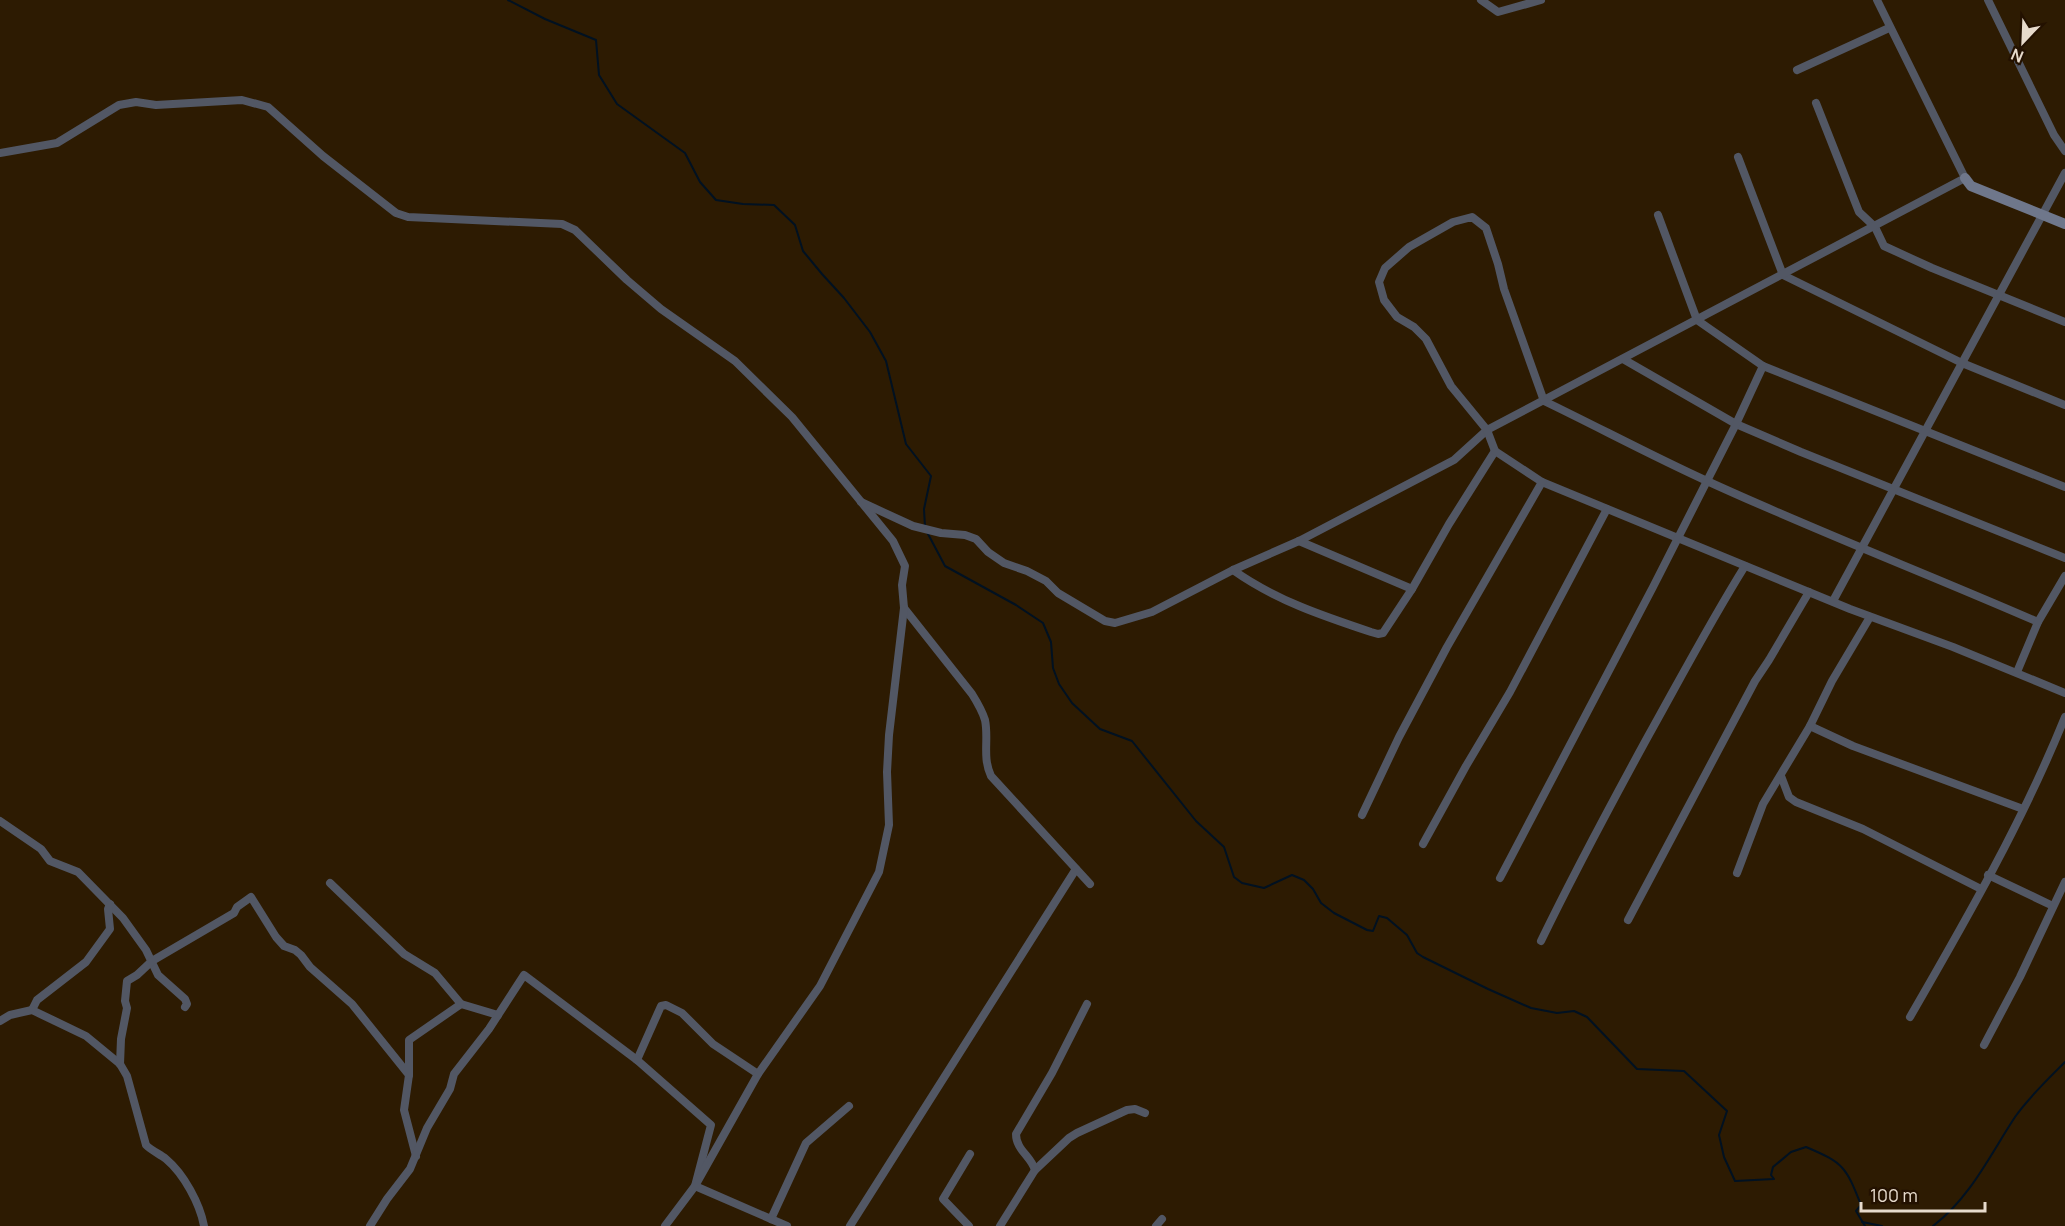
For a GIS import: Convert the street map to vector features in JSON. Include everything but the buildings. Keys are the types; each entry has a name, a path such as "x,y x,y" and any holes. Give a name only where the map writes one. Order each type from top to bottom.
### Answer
{"street":[{"path":"1481,0 1498,12 1541,0"},
{"path":"1877,0 1889,28 1971,186 2065,224"},
{"path":"1988,0 2054,135 2065,151"},
{"path":"1797,70 1889,28"},
{"path":"0,153 57,143 119,105 136,102 156,105 242,100 268,107 333,164 396,213 408,217 562,224 575,230 661,309 735,361 792,417 822,457 834,468 893,541 905,566 902,585 904,608 889,735 887,772 889,825 879,872 820,986 758,1074 695,1186 665,1226"},
{"path":"1816,103 1859,212 1875,227 1884,246 2065,322"},
{"path":"1738,157 1783,275 1962,363 2065,405"},
{"path":"1833,601 2065,173"},
{"path":"860,502 914,526 976,539 988,552 1004,563 1028,571 1046,581 1058,593 1105,621 1115,623 1152,612 1233,570 1299,541 1454,460 1487,430 1965,178"},
{"path":"1658,215 1697,320 1763,366 2065,487"},
{"path":"2038,622 1946,582 1861,549 1707,481 1544,401 1504,290 1486,228 1472,217 1453,222 1409,247 1385,268 1379,282 1384,300 1397,316 1414,327 1425,339 1451,386 1487,430 1495,451 1542,482 1870,617 2017,672 2065,693"},
{"path":"1623,359 1736,424 2065,558"},
{"path":"1500,878 1653,587 1763,366"},
{"path":"1233,570 1254,585 1285,600 1331,619 1378,634 1386,630 1495,451"},
{"path":"1362,815 1399,737 1447,647 1542,482"},
{"path":"1423,844 1510,692 1607,509"},
{"path":"1299,541 1412,589"},
{"path":"1541,941 1631,765 1715,614 1745,566"},
{"path":"2017,672 2038,622 2065,576"},
{"path":"1628,920 1755,681 1809,592"},
{"path":"904,608 980,707 986,731 987,767 991,776 1090,884"},
{"path":"1737,873 1763,804 1810,726 1832,681 1870,617"},
{"path":"1910,1017 1962,928 2023,809 2065,717"},
{"path":"1810,726 1870,752 2023,809"},
{"path":"1781,776 1789,797 1796,802 1846,821 1981,890"},
{"path":"0,821 41,849 50,861 78,872 123,918 152,961 158,975 185,999 186,1007"},
{"path":"849,1226 1076,869"},
{"path":"1988,875 2053,906"},
{"path":"1984,1045 2065,882"},
{"path":"330,883 404,954 435,973 461,1004 498,1015"},
{"path":"120,1064 121,1039 127,1008 125,984 127,981 152,961 234,913 237,907 251,897 276,938 284,946 302,955 310,967 352,1004 409,1075"},
{"path":"32,1010 37,1000 86,962 110,929 108,909 110,904"},
{"path":"370,1226 387,1198 410,1169 427,1128 450,1089 454,1074 498,1015 524,975 637,1060 711,1125 695,1186"},
{"path":"416,1156 404,1110 409,1075 409,1040 461,1004"},
{"path":"1035,1170 1016,1142 1016,1134 1052,1073 1086,1004"},
{"path":"637,1060 662,1006 666,1005 682,1013 713,1044 758,1074"},
{"path":"0,1021 10,1015 32,1010 86,1036 120,1064 127,1076 146,1146 166,1159 181,1176 195,1200 204,1226"},
{"path":"771,1219 806,1143 849,1106"},
{"path":"1000,1226 1035,1170 1077,1133 1127,1110 1135,1109 1146,1113"},
{"path":"969,1226 944,1199 970,1154"},
{"path":"695,1186 787,1226"},
{"path":"1156,1226 1162,1219"}],"waterway":[{"path":"508,0 545,19 596,40 599,75 617,104 685,153 700,182 716,200 774,205 795,225 803,251 870,332 886,361 906,444 931,476 924,509 925,527"},
{"path":"927,532 945,566 1016,605 1043,623 1051,642 1053,668 1059,684 1072,703 1100,729 1132,741 1196,821 1224,847 1234,877 1242,883 1264,888 1292,875 1304,880 1313,889 1321,903 1334,913 1373,931 1379,916 1387,918 1407,935 1417,953 1488,989 1531,1008 1557,1013 1574,1011 1587,1017 1637,1069 1684,1071 1727,1111 1719,1135 1724,1157 1735,1181 1774,1179 1771,1175 1773,1167 1791,1152 1806,1147 1829,1157 1847,1174 1861,1205 1856,1211 1865,1226"},
{"path":"1933,1226 1969,1189 2020,1110 2065,1062"},
{"path":"1862,1222 1882,1226"}]}
